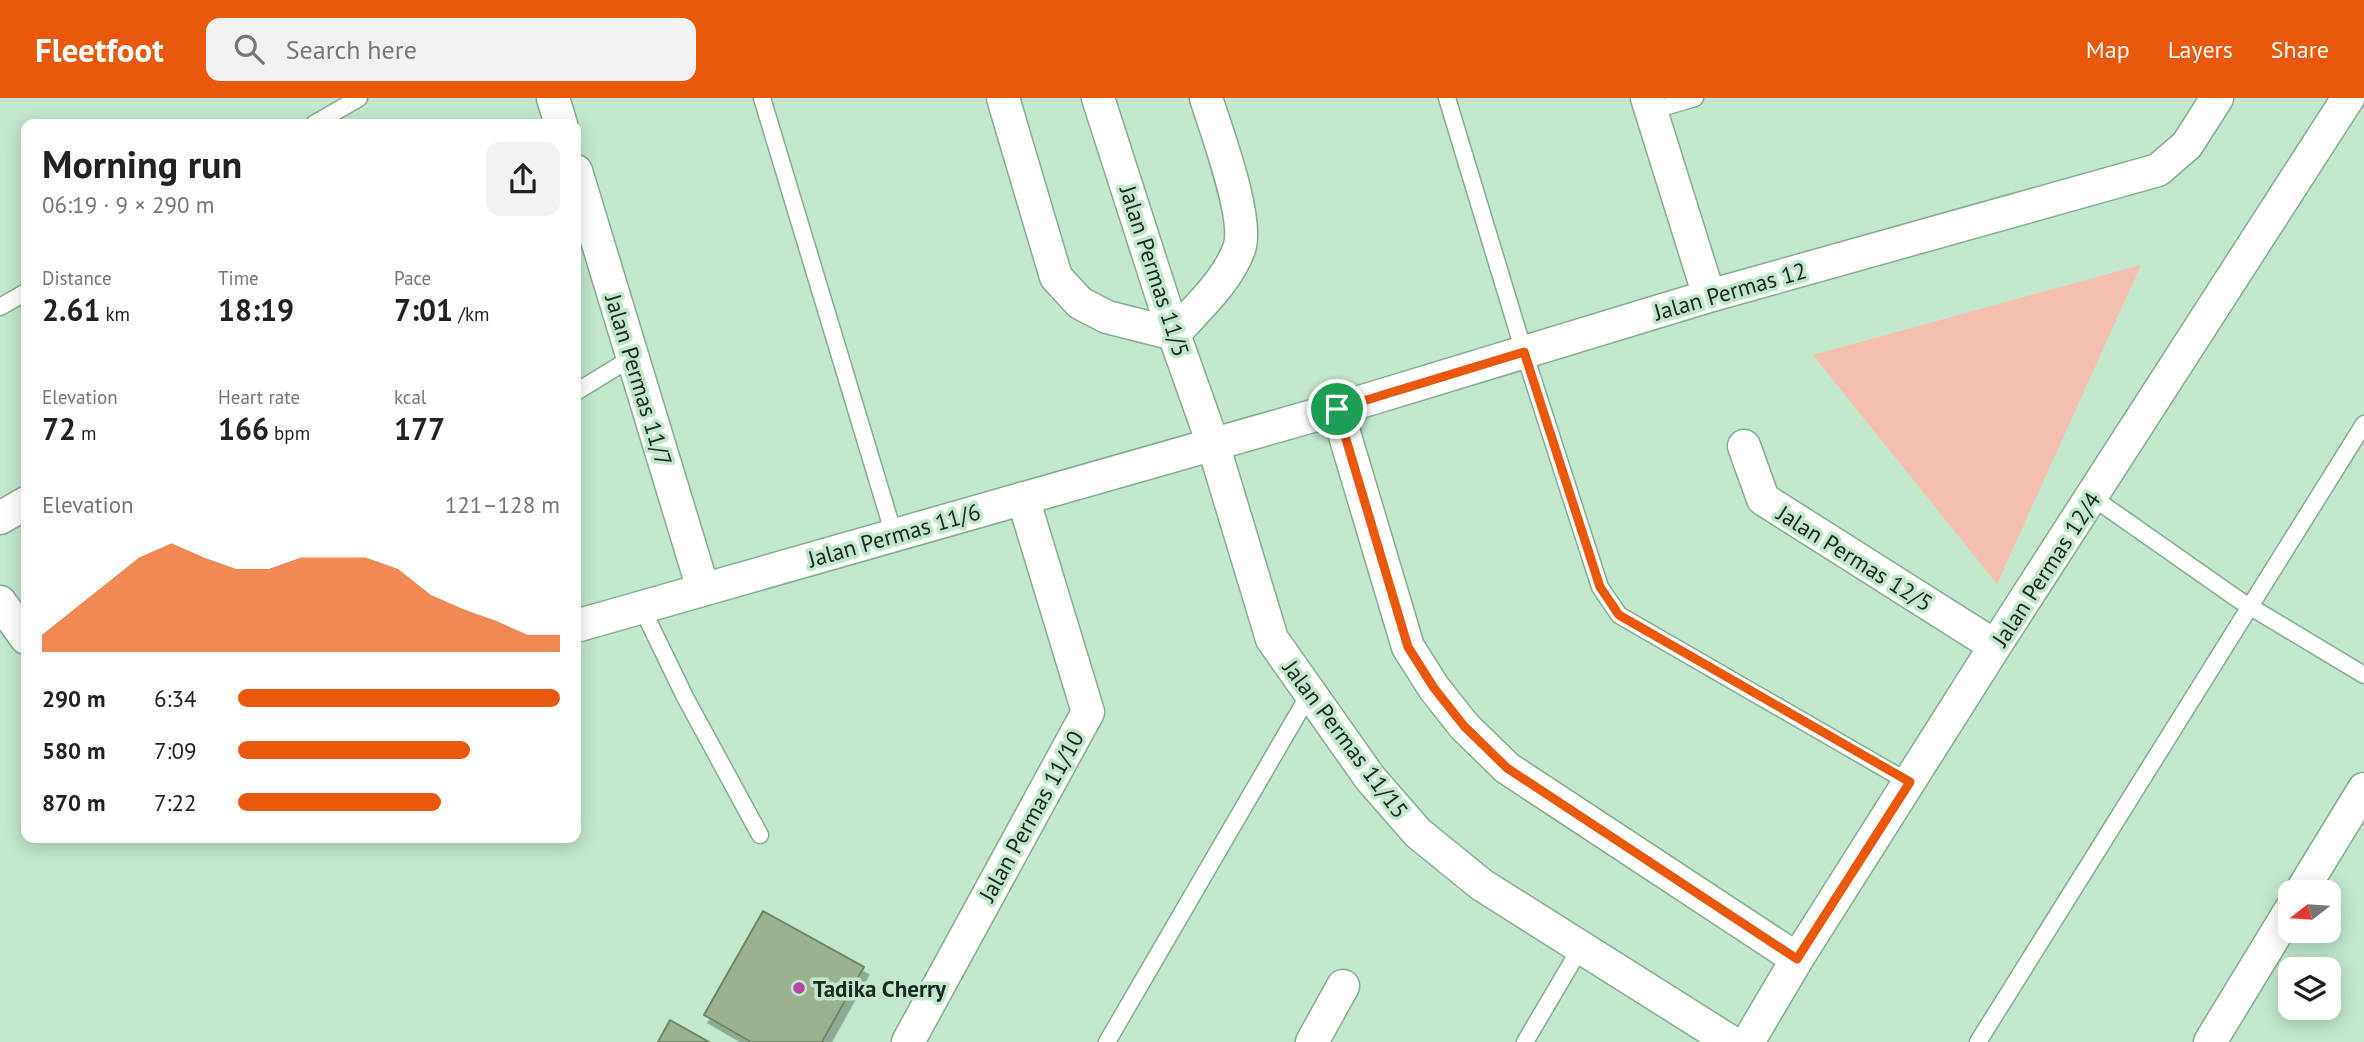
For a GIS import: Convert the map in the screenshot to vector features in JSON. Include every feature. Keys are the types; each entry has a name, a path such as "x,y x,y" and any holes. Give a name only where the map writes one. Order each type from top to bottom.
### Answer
{"street":[{"path":"553,98 559,119"},
{"path":"1003,98 1056,277 1080,303 1107,317 1174,334 1223,279 1240,247 1240,208 1206,98"},
{"name":"Jalan Permas 11/5","path":"1098,98 1174,334 1213,444"},
{"name":"Jalan Permas 12","path":"1213,444 1709,296 2158,170 2187,145 2217,98"},
{"name":"Jalan Permas 12/4","path":"1748,1042 1797,959 1995,646 2348,98"},
{"path":"1649,104 1709,296"},
{"name":"Jalan Permas 11/7","path":"581,191 703,589"},
{"path":"1337,409 1408,647 1434,688 1464,726 1507,768 1797,959"},
{"name":"Jalan Permas 11/6","path":"581,624 1213,444"},
{"name":"Jalan Permas 11/15","path":"1213,444 1272,639 1370,778 1418,833 1482,885 1731,1042"},
{"name":"Jalan Permas 12/5","path":"1745,446 1763,499 1995,646"},
{"name":"Jalan Permas 11/10","path":"908,1042 1088,712 1023,498"},
{"path":"0,518 21,506"},
{"path":"0,602 21,631"},
{"path":"2308,880 2364,789"},
{"path":"2210,1042 2278,930"},
{"path":"1312,1042 1343,986"}],"lane":[{"path":"323,119 359,98"},
{"path":"762,98 894,535"},
{"path":"1447,98 1524,352 1600,587 1619,615 1910,782"},
{"path":"1649,104 1695,98"},
{"path":"0,307 21,295"},
{"path":"581,389 633,357"},
{"path":"1978,1042 2364,424"},
{"path":"2092,497 2250,607 2364,675"},
{"path":"641,606 685,697 760,835"},
{"path":"1107,1042 1310,693"},
{"path":"1525,1042 1581,947"}],"shaded area":[{"path":"2141,265 1997,584 1813,355"}],"building":[{"path":"763,911 864,967 822,1042 751,1042 704,1015"},
{"path":"670,1020 709,1042 658,1042"}],"place":[{"name":"Tadika Cherry","path":"799,988"}],"route":[{"path":"1524,352 1600,587 1619,615 1910,782 1797,959 1507,768 1464,726 1434,688 1408,647 1337,409 1524,352"}]}
